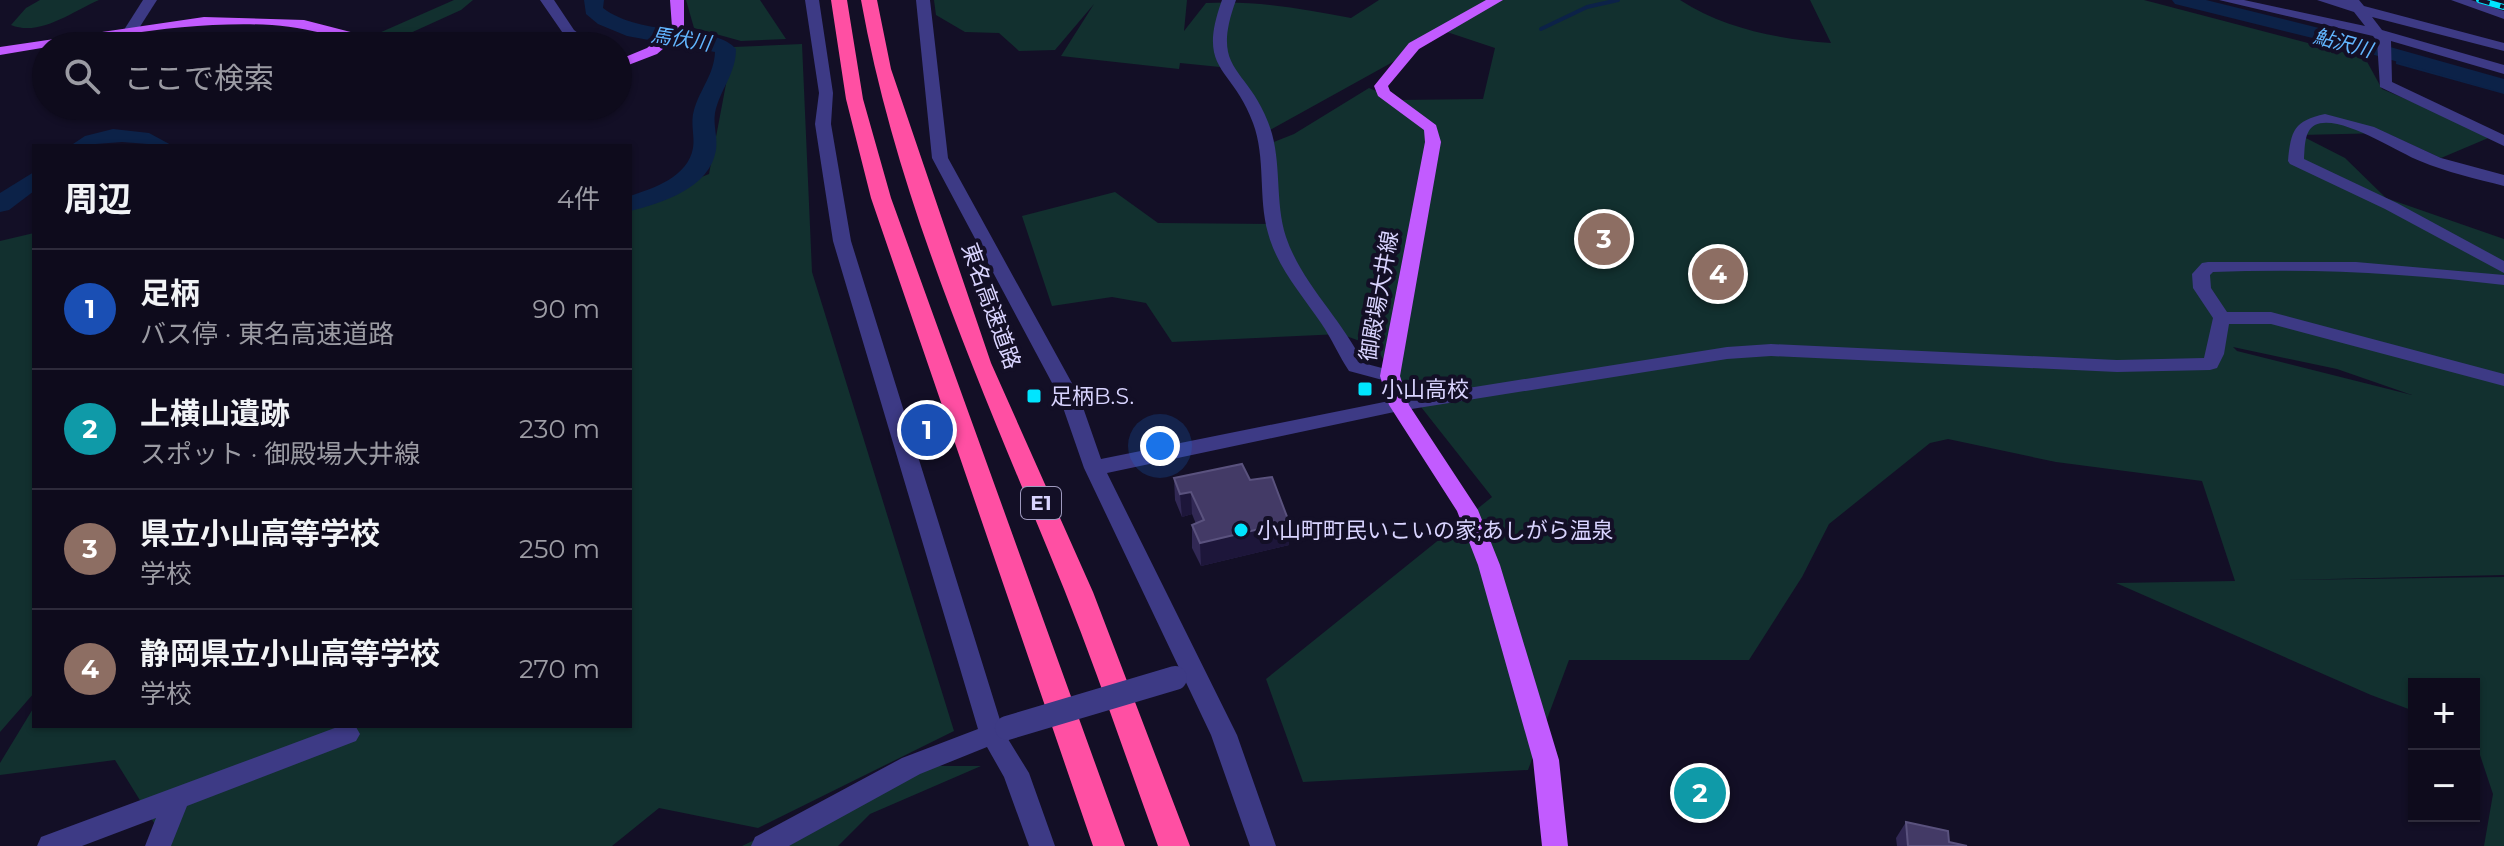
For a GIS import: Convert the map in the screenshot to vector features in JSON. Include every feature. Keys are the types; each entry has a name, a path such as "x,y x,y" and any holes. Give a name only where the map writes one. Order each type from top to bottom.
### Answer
{"highway":[{"name":"E1","path":"839,0 851,77 871,157 909,279 1109,846"},
{"name":"東名高速道路","path":"869,0 882,69 926,209 980,363 1079,592 1174,846"}],"main road":[{"path":"633,60 656,50 679,28 677,0"},
{"name":"御殿場大井線","path":"1496,0 1414,46 1381,86 1383,93 1431,128 1433,142 1403,286 1390,376 1399,405 1467,510 1489,565 1546,760 1555,846"},
{"path":"136,32 219,21 275,21 329,32"},
{"path":"0,51 32,47"}],"street":[{"path":"130,32 150,0"},
{"path":"547,0 567,32"},
{"path":"812,0 826,93 823,124 842,241 1000,731 1042,846"},
{"path":"923,0 940,158 1069,396 1094,468 1185,675 1224,735 1263,846"},
{"path":"1229,0 1218,31 1219,49 1253,104 1264,132 1281,245 1298,277 1341,334 1356,367 1390,376"},
{"path":"2226,0 2504,70"},
{"path":"2324,0 2355,5 2504,47"},
{"path":"2458,0 2504,15"},
{"path":"2355,5 2382,37 2385,84 2504,141"},
{"path":"2504,181 2425,157 2371,128 2337,120 2312,120 2304,126 2295,147 2296,161 2315,173 2391,206 2504,268"},
{"path":"2222,318 2202,288 2201,274 2208,267 2251,265 2448,273 2504,280"},
{"path":"1094,468 1399,405 1771,350 2117,366 2210,364 2216,356 2215,332 2222,318"},
{"path":"2222,318 2271,318 2504,380"},
{"path":"764,846 860,791 1000,731 1185,675"},
{"path":"50,846 347,734"},
{"path":"158,846 177,799"}],"green space":[{"path":"40,0 99,0 45,25 22,28 11,25 26,8"},
{"path":"454,0 473,0 461,10 413,32 381,32"},
{"path":"686,0 760,0 786,39 741,41 694,28"},
{"path":"934,0 1187,0 1184,31 1206,3 1261,4 1351,18 1379,0 1680,0 1715,18 1752,31 1831,43 1810,0 2144,0 2365,58 2382,89 2493,136 2441,158 2386,133 2300,135 2345,158 2386,198 2504,239 2504,575 2282,580 2504,577 2504,846 2484,846 2493,794 2480,755 2480,678 2408,678 2408,709 2116,583 2235,581 2202,481 2056,462 1948,439 1930,443 1829,524 1802,577 1749,660 1569,660 1528,770 1303,782 1266,679 1492,497 1373,346 1341,334 1172,342 1146,303 1112,297 1052,306 1022,216 1115,192 1158,223 1275,224 1269,144 1294,134 1369,88 1397,100 1483,99 1495,48 1447,32 1270,130 1230,68 1180,63 1179,69 1061,56 1094,4 1055,50 1019,51 999,33 965,32 936,15","holes":["2233,347 2337,369 2412,395 2237,351"]},
{"path":"802,44 812,272 954,731 758,828 659,808 612,846 162,846 164,839 115,760 0,775 0,763 32,710 32,728 632,728 632,205 709,174 733,47"},
{"path":"32,233 32,695 0,732 0,241"},
{"path":"911,766 981,766 870,814 838,846 742,846"}],"water":[{"path":"2397,50 2504,81 2504,94 2396,64"}],"building":[{"path":"1242,464 1250,480 1272,477 1289,522 1200,543 1192,525 1204,520 1191,492 1180,494 1174,478"},
{"path":"1906,822 1948,831 1949,842 1967,846 1908,846"}],"waterway":[{"name":"馬伏川","path":"594,0 593,10 619,27 650,35 714,42 726,49 724,70 704,113 704,151 694,172 674,186 632,203"},
{"path":"1541,29 1587,7 1618,0"},
{"name":"鮎沢川","path":"2182,0 2344,40 2504,86"},
{"name":"馬伏川","path":"87,144 122,135 156,144"},
{"name":"馬伏川","path":"0,205 32,181"}],"railway":[{"path":"2479,0 2504,7"}],"place":[{"name":"県立小山高等学校","path":"1604,239"},
{"name":"静岡県立小山高等学校","path":"1718,274"},
{"name":"小山高校","path":"1365,389"},
{"name":"足柄B.S.","path":"1034,396"},
{"name":"足柄","path":"927,430"},
{"name":"小山町町民いこいの家;あしがら温泉","path":"1241,530"},
{"name":"上横山遺跡","path":"1700,793"}]}
